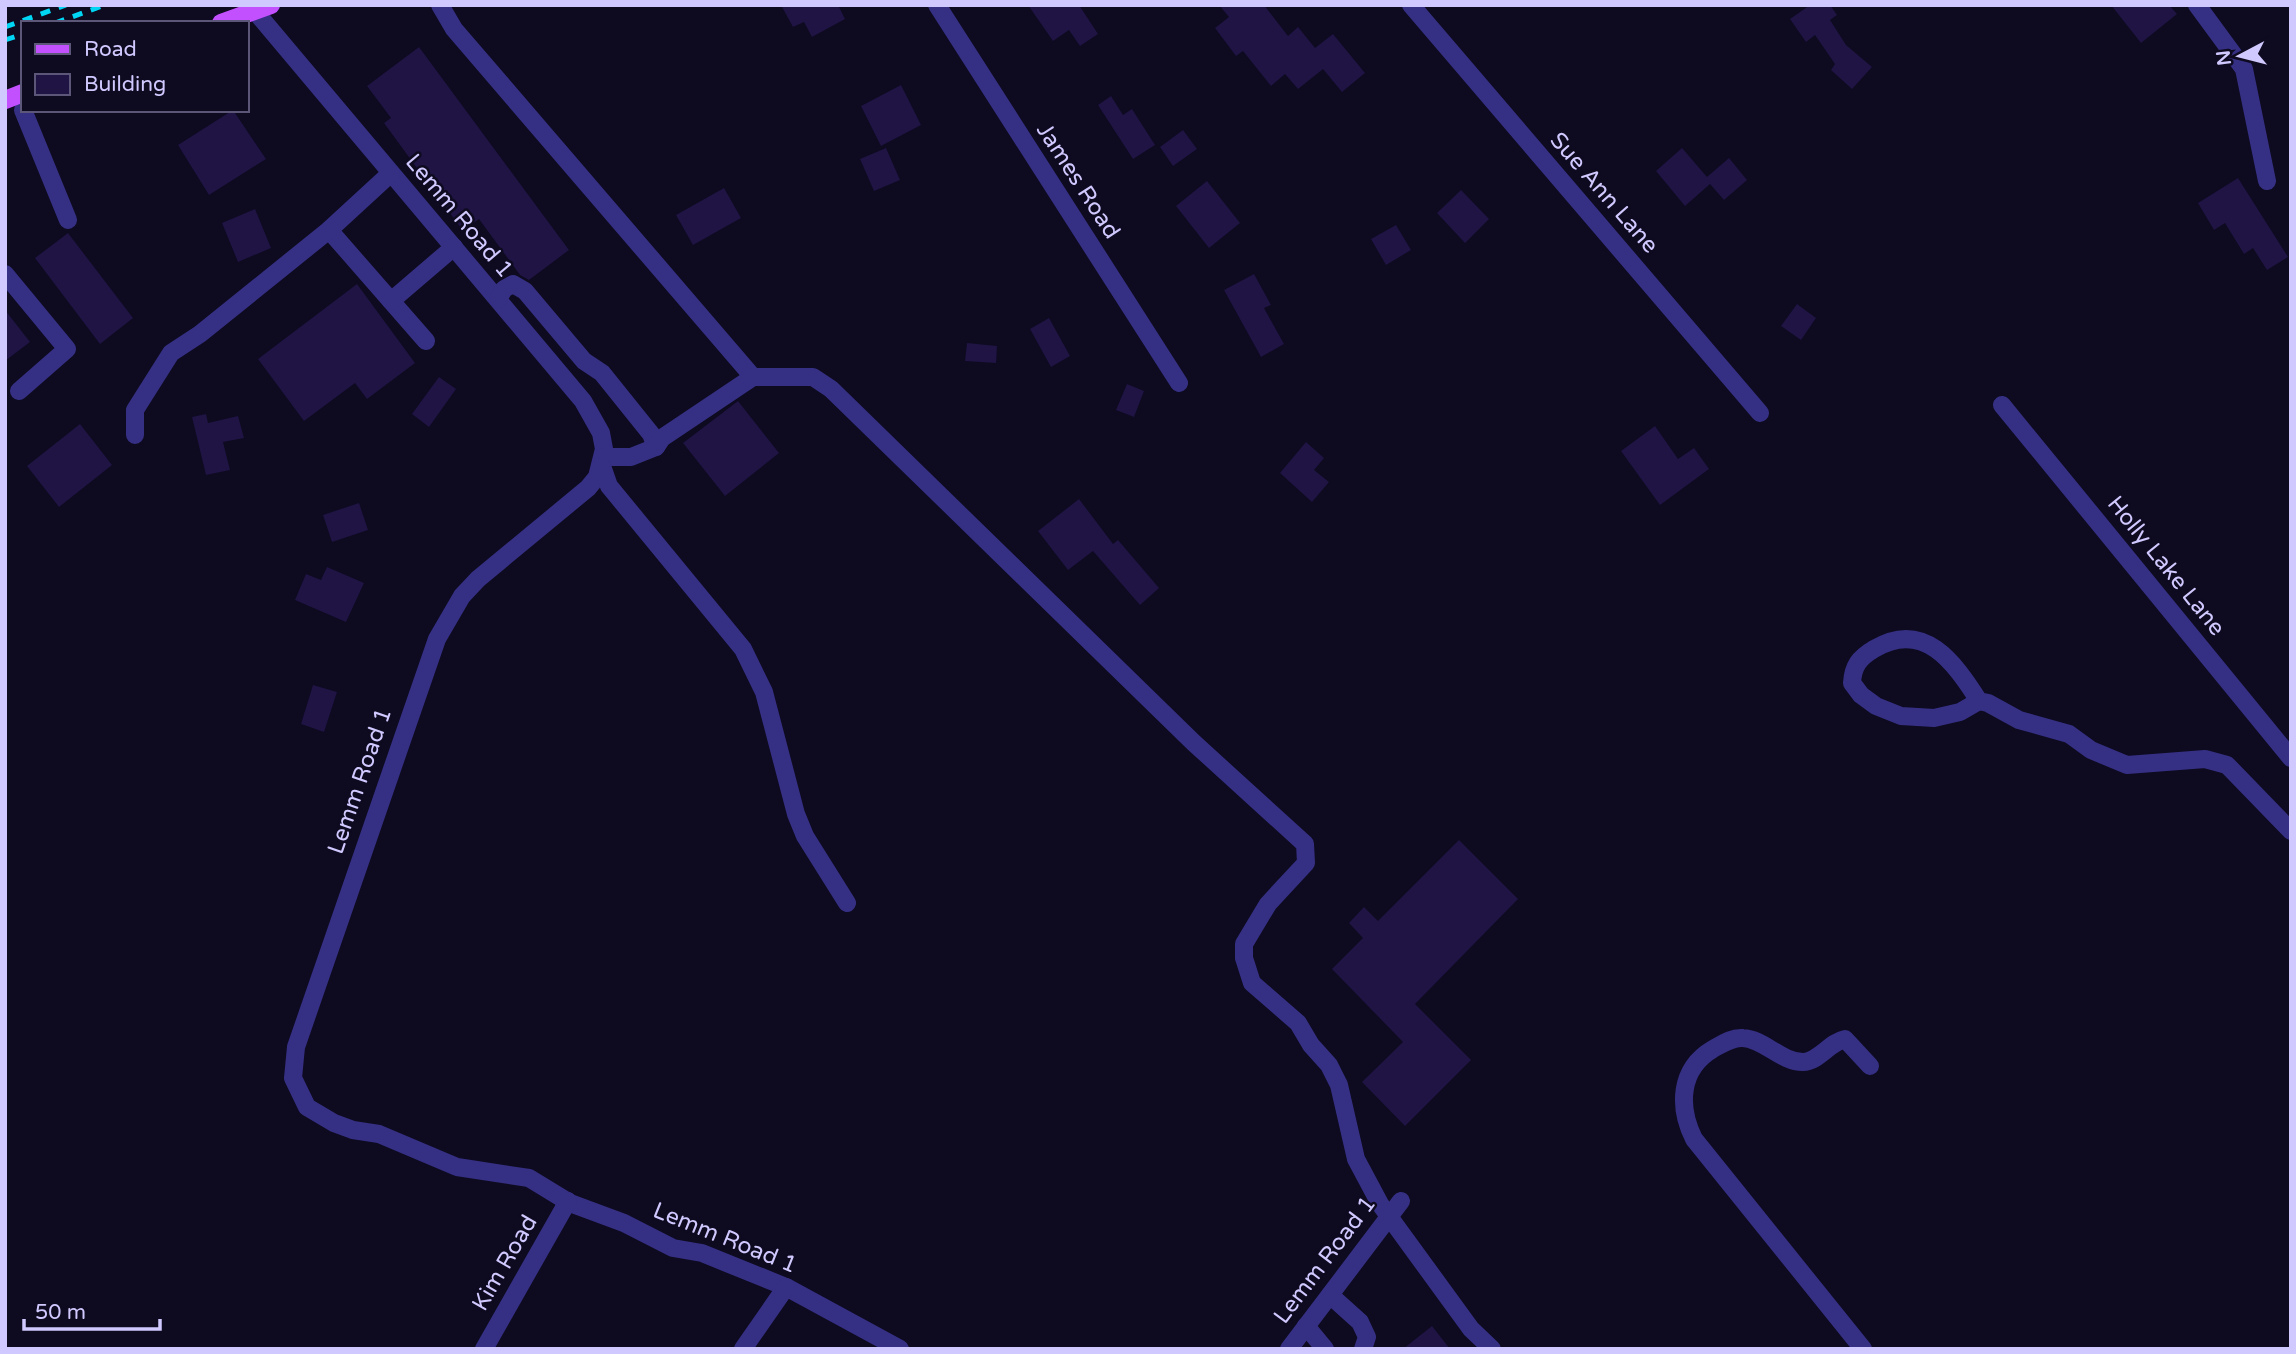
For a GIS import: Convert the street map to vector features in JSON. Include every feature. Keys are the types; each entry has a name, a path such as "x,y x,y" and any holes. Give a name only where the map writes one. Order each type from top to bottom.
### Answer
{"main road":[{"path":"227,21 263,8"}],"street":[{"path":"440,5 454,29 753,377"},
{"name":"James Road","path":"936,5 1179,383"},
{"name":"Sue Ann Lane","path":"1411,5 1760,413"},
{"path":"2197,5 2244,69 2267,181"},
{"name":"Lemm Road 1","path":"263,8 391,173 583,401 601,433 602,462 588,488 478,579 448,617 418,690 308,1008 292,1064 293,1078 307,1107 334,1123 353,1130 379,1134 457,1167 529,1178 568,1201 624,1223 673,1248 702,1253 786,1287 900,1349"},
{"path":"22,112 68,220"},
{"path":"135,435 135,410 171,354 200,334 329,230 391,173"},
{"path":"329,230 426,341"},
{"path":"391,301 454,247"},
{"path":"5,274 67,349 19,391"},
{"path":"498,299 504,289 513,284 525,291 584,360 602,373 651,434 656,447"},
{"path":"848,903 805,836 796,814 764,692 743,649 609,486 602,462 631,457 656,447 662,438 753,377 813,377 831,390 1194,743 1305,844 1306,863 1268,904 1244,944 1244,958 1252,983 1298,1023 1311,1045 1329,1065 1339,1085 1356,1159 1380,1204 1395,1208 1471,1329 1492,1349"},
{"name":"Holly Lake Lane","path":"2002,405 2291,758"},
{"path":"1979,701 1959,671 1934,647 1913,638 1892,639 1858,659 1853,670 1852,683 1861,695 1901,716 1934,718 1960,712 1979,701 1989,703 2019,720 2070,734 2100,755 2127,765 2205,759 2227,765 2291,831"},
{"path":"1863,1349 1694,1139 1684,1120 1683,1102 1685,1083 1691,1069 1702,1055 1731,1039 1745,1038 1791,1060 1802,1062 1810,1062 1836,1041 1845,1039 1870,1066"},
{"name":"Kim Road","path":"484,1349 568,1201"},
{"name":"Lemm Road 1","path":"1289,1349 1395,1208"},
{"path":"743,1349 786,1287"},
{"path":"1330,1295 1360,1322 1367,1337 1363,1349"},
{"path":"1306,1326 1325,1349"}],"building":[{"path":"781,5 838,5 845,19 812,37 804,22 793,27"},
{"path":"1028,5 1079,5 1098,34 1080,46 1069,30 1053,41"},
{"path":"1219,5 1264,5 1288,36 1298,27 1315,48 1333,34 1365,73 1342,92 1323,69 1298,89 1285,74 1271,86 1243,51 1236,56 1215,28 1229,17"},
{"path":"1810,5 1830,5 1837,15 1830,20 1846,45 1872,67 1852,89 1831,70 1835,64 1815,35 1806,42 1790,19"},
{"path":"2111,5 2169,5 2177,14 2141,43"},
{"path":"419,47 569,250 529,280 520,275 479,219 463,231 384,123 391,118 367,86"},
{"path":"901,85 921,125 881,146 861,106"},
{"path":"1111,96 1123,115 1132,109 1155,145 1133,159 1098,105"},
{"path":"230,112 234,112 266,159 209,195 178,145"},
{"path":"1183,130 1197,149 1173,166 1160,147"},
{"path":"886,148 900,180 874,191 860,159"},
{"path":"1682,148 1707,177 1729,158 1747,180 1724,200 1710,184 1685,206 1656,171"},
{"path":"2238,178 2288,257 2267,270 2253,248 2244,254 2225,223 2214,230 2198,203"},
{"path":"1207,181 1240,223 1209,248 1176,206"},
{"path":"724,188 741,218 693,245 676,215"},
{"path":"1461,190 1489,219 1465,243 1437,213"},
{"path":"255,209 271,248 238,262 222,223"},
{"path":"1396,225 1411,250 1386,265 1371,239"},
{"path":"68,233 133,318 100,344 35,258"},
{"path":"1254,274 1271,305 1264,308 1284,344 1261,357 1224,290"},
{"path":"357,284 415,363 367,399 355,383 304,421 258,359"},
{"path":"1797,304 1816,318 1801,340 1781,326"},
{"path":"5,310 30,342 5,361"},
{"path":"1049,318 1070,356 1051,367 1030,329"},
{"path":"967,343 997,346 996,363 965,361"},
{"path":"439,377 456,389 429,427 412,414"},
{"path":"1127,384 1144,391 1134,417 1116,410"},
{"path":"738,401 779,453 725,496 683,443"},
{"path":"206,414 208,423 238,416 244,438 223,442 230,470 206,475 192,417"},
{"path":"80,424 112,465 59,507 27,466"},
{"path":"1655,426 1678,459 1694,448 1709,469 1660,505 1621,451"},
{"path":"1306,442 1324,458 1314,470 1329,482 1312,502 1280,473"},
{"path":"1079,499 1113,544 1118,540 1159,588 1140,605 1093,551 1068,570 1038,531"},
{"path":"359,503 368,530 332,542 323,515"},
{"path":"327,567 364,583 346,622 295,600 306,574 321,580"},
{"path":"313,685 337,692 324,732 301,724"},
{"path":"1459,840 1518,899 1415,1004 1471,1060 1405,1126 1362,1082 1403,1042 1332,969 1363,938 1349,923 1364,907 1378,921"},
{"path":"1432,1326 1450,1349 1403,1349"}],"railway":[{"path":"22,21 66,5"},
{"path":"61,21 105,5"},
{"path":"5,27 21,21"},
{"path":"5,40 21,35"}]}
